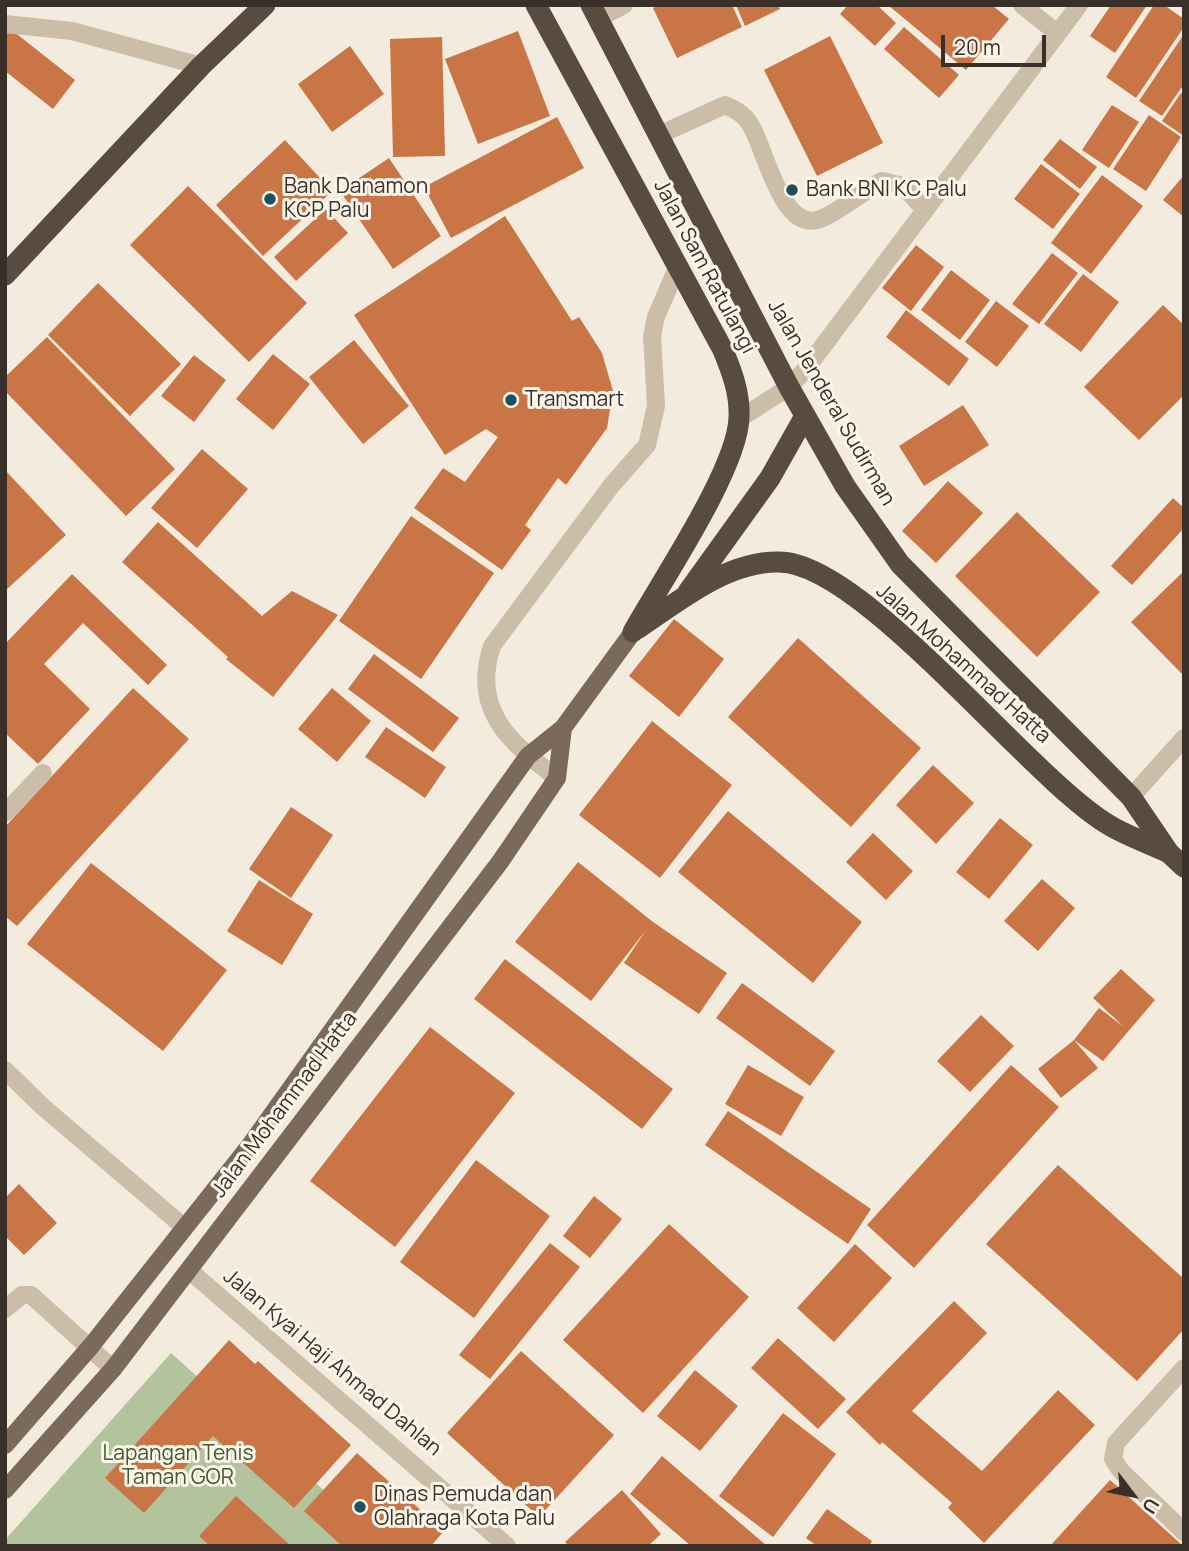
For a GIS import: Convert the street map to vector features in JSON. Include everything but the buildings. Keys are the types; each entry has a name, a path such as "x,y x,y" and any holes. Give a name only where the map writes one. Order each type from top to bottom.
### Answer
{"highway":[{"path":"5,275 201,66 265,5"},
{"name":"Jalan Sam Ratulangi","path":"536,5 723,350 737,385 739,419 734,443 719,482 633,632"},
{"name":"Jalan Jenderal Sudirman","path":"595,12 789,387 845,486 900,564 1131,797 1176,860"},
{"path":"685,597 770,478 805,416"},
{"name":"Jalan Mohammad Hatta","path":"633,632 685,597 745,565 783,561 834,582 888,623 1047,774 1108,825 1176,860"}],"main road":[{"name":"Jalan Mohammad Hatta","path":"5,1446 91,1346 251,1144 528,756 563,728 633,632"},
{"name":"Jalan Mohammad Hatta","path":"5,1490 113,1369 500,862 557,778 563,728"}],"street":[{"path":"595,12 624,5"},
{"path":"1022,5 1057,33"},
{"path":"739,419 789,387 805,370 1079,5"},
{"path":"5,24 72,31 201,66"},
{"path":"659,135 725,106 741,112 751,125 785,205 801,219 817,220 882,181 903,186 925,210"},
{"path":"557,778 528,756 493,717 486,696 485,669 492,646 611,486 647,445 656,405 652,336 656,317 677,268"},
{"path":"1131,797 1184,738"},
{"path":"5,813 43,773"},
{"path":"5,1070 43,1107 184,1227"},
{"name":"Jalan Kyai Haji Ahmad Dahlan","path":"190,1271 507,1546"},
{"path":"5,1309 22,1295 31,1295 91,1346 113,1369"},
{"path":"1184,1368 1116,1443 1113,1458 1121,1471 1184,1532"}],"green space":[{"name":"Lapangan Tenis Taman GOR","path":"171,1353 386,1546 5,1546 5,1540"}],"place":[{"name":"Bank BNI KC Palu","path":"792,190"},
{"name":"Bank Danamon KCP Palu","path":"270,199"},
{"name":"Transmart","path":"511,400"},
{"name":"Dinas Pemuda dan Olahraga Kota Palu","path":"360,1507"}]}
